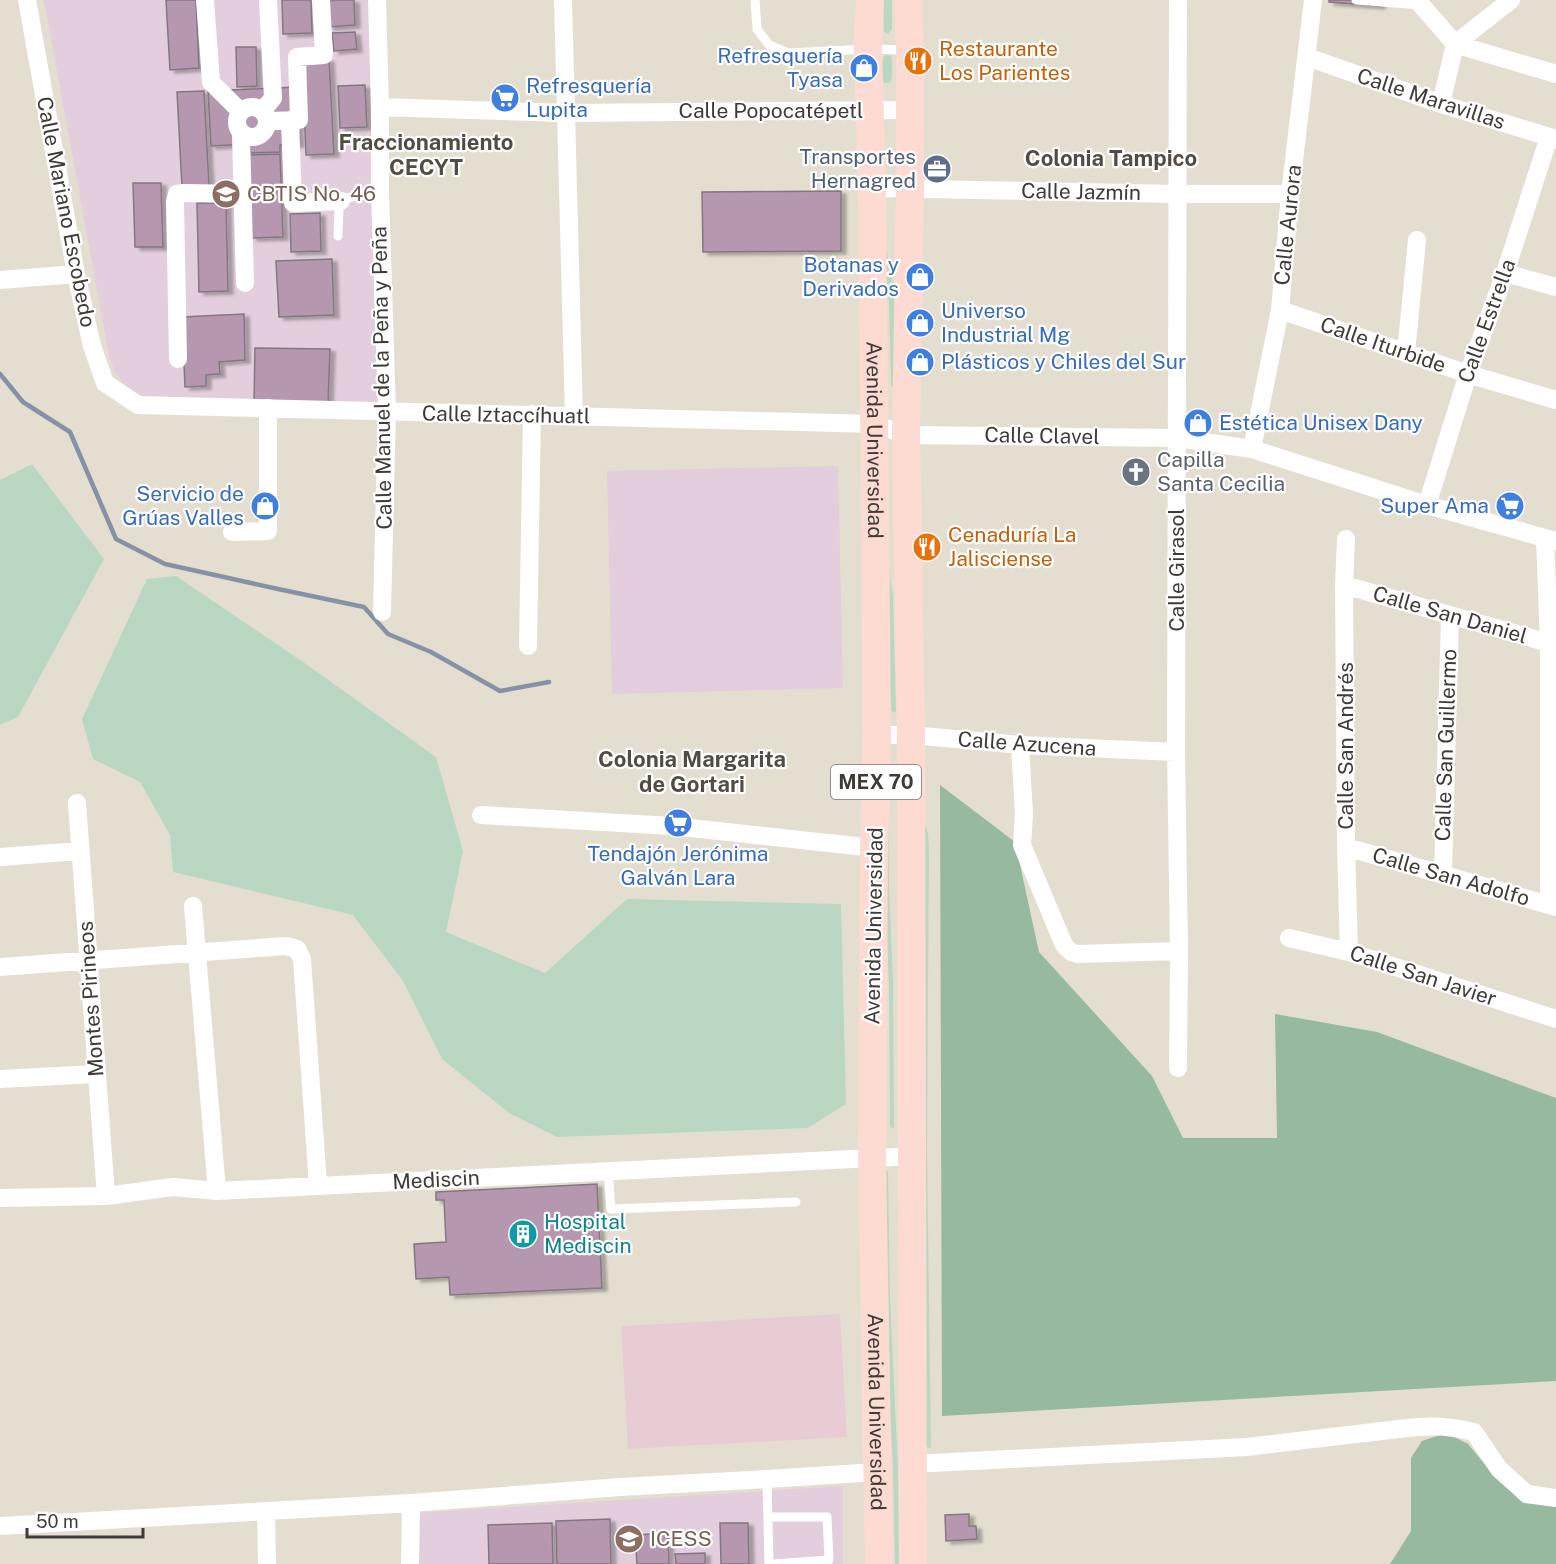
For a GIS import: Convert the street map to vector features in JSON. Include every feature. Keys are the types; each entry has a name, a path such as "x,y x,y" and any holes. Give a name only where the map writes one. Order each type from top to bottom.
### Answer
{"main road":[{"name":"Avenida Universidad","path":"870,0 868,50 871,111 877,735 872,1158 879,1564"},
{"name":"Avenida Universidad","path":"908,0 910,190 906,435 911,735 913,1564"}],"street":[{"name":"Calle Mariano Escobedo","path":"27,0 76,274 92,346 105,383 138,405"},
{"path":"205,0 211,82 240,111"},
{"path":"241,135 253,139 264,133 266,116 273,98 268,0"},
{"path":"245,283 241,135 236,123 240,111 251,106 266,116 299,120 297,57 324,55 321,0"},
{"name":"Calle Manuel de la Peña y Peña","path":"377,0 387,412 382,612"},
{"path":"563,0 574,416"},
{"name":"Calle Girasol","path":"1178,0 1176,752 1178,1068"},
{"name":"Calle Aurora","path":"1252,449 1280,310 1290,194 1312,0"},
{"path":"1441,104 1455,44 1511,0"},
{"path":"1419,3 1455,44 1556,74"},
{"name":"Calle Maravillas","path":"1307,57 1441,104 1553,138"},
{"name":"Calle Popocatépetl","path":"380,107 566,113 910,110"},
{"path":"290,120 293,203 341,201"},
{"name":"Calle Estrella","path":"1427,505 1468,374 1553,138"},
{"name":"Calle Jazmín","path":"872,188 1290,194"},
{"path":"178,359 175,202 177,194 244,194"},
{"path":"1406,353 1417,240"},
{"path":"1505,273 1556,286"},
{"path":"0,280 76,274"},
{"name":"Calle Iturbide","path":"1280,310 1468,374 1556,400"},
{"name":"Calle Iztaccíhuatl","path":"138,405 874,424 906,435"},
{"path":"232,532 268,531 268,408"},
{"path":"528,646 532,414"},
{"name":"Calle Clavel","path":"906,435 1177,438 1252,449 1427,505 1551,540"},
{"name":"Calle San Andrés","path":"1346,539 1344,585 1349,952"},
{"path":"1551,540 1552,905"},
{"name":"Calle San Daniel","path":"1344,585 1552,644"},
{"name":"Calle San Guillermo","path":"1443,874 1450,615"},
{"name":"Calle Azucena","path":"877,735 911,735 1020,745 1176,752"},
{"path":"1020,745 1024,814 1022,845 1064,945 1077,954 1179,951"},
{"name":"Montes Pirineos","path":"77,803 106,1196"},
{"path":"480,815 672,826 874,848"},
{"name":"Calle San Adolfo","path":"1346,847 1552,905"},
{"path":"0,857 80,851"},
{"path":"193,906 217,1191"},
{"name":"Calle San Javier","path":"1288,938 1349,952 1556,1019"},
{"path":"0,967 286,946 297,949 302,959 318,1185"},
{"path":"0,1079 96,1074"},
{"name":"Mediscin","path":"0,1198 106,1196 173,1187 217,1191 913,1156"},
{"path":"912,1464 1246,1447 1426,1426 1449,1426 1474,1432 1499,1469 1527,1494 1556,1498"},
{"path":"0,1526 411,1503 620,1487 877,1472"},
{"path":"410,1564 411,1503"},
{"path":"266,1511 267,1564"}],"lane":[{"path":"755,0 757,29 769,45 788,53 910,50"},
{"path":"1356,0 1419,3"},
{"path":"338,236 341,201 345,198 380,193"},
{"path":"608,1170 612,1209 796,1202"},
{"path":"767,1479 768,1517 771,1564 829,1560 826,1517 768,1517"}],"shaded area":[{"name":"CBTIS No. 46","path":"44,0 369,0 378,404 171,400 143,396 127,388 115,372 109,356"},
{"path":"838,466 843,688 612,694 607,471"},
{"path":"840,1314 847,1437 628,1449 621,1326"},
{"name":"ICESS","path":"843,1486 843,1564 415,1564 416,1513"}],"green space":[{"path":"883,0 892,0 892,29 888,34 884,31"},
{"path":"884,56 891,56 892,73 890,83 884,83 882,66"},
{"path":"885,252 895,297 895,388 891,385"},
{"path":"32,464 104,559 18,717 0,725 0,480"},
{"path":"888,563 893,597 896,711 894,713 891,710"},
{"path":"176,576 306,664 436,757 463,851 446,932 545,973 627,899 841,904 846,1104 808,1128 557,1137 509,1113 442,1059 403,981 353,915 173,872 170,835 140,782 93,759 82,719 147,579"},
{"path":"940,785 1015,842 1039,952 1152,1076 1183,1138 1277,1138 1275,1014 1377,1032 1556,1098 1556,1381 942,1416"},
{"path":"888,798 893,982 894,1127 892,1129 890,1125 889,984 885,887"},
{"path":"921,827 926,827 929,849 927,1150 931,1448 926,1447"},
{"path":"886,1170 888,1172 890,1297 898,1469 899,1564 895,1564 893,1467 885,1314"},
{"path":"1446,1433 1468,1444 1492,1473 1523,1503 1556,1506 1556,1564 1390,1564 1411,1531 1411,1458 1422,1441"}],"building":[{"path":"166,0 196,0 199,68 170,70"},
{"path":"282,0 311,0 312,33 283,34"},
{"path":"328,0 354,0 355,25 329,27"},
{"path":"1329,0 1380,0 1380,6 1329,2"},
{"path":"355,32 357,49 334,51 332,33"},
{"path":"236,47 256,47 257,86 237,87"},
{"path":"329,59 334,154 306,155 302,61"},
{"path":"365,85 367,127 340,128 338,86"},
{"path":"297,87 299,144 280,145 280,152 250,153 250,144 211,146 208,91"},
{"path":"204,91 209,186 182,187 177,92"},
{"path":"280,154 283,237 252,238 249,155"},
{"path":"133,183 161,183 163,247 135,247"},
{"path":"841,191 841,251 703,252 702,192"},
{"path":"197,203 226,203 228,291 199,292"},
{"path":"320,213 321,251 291,252 290,214"},
{"path":"332,259 334,315 279,317 276,261"},
{"path":"244,314 245,360 219,362 220,374 206,375 206,386 185,387 182,317"},
{"path":"255,348 330,349 328,403 254,401"},
{"name":"Hospital Mediscin","path":"597,1184 602,1288 450,1295 449,1277 416,1279 414,1244 446,1242 444,1200 436,1200 436,1192"},
{"path":"969,1514 969,1526 976,1526 977,1539 946,1541 945,1515"},
{"path":"610,1519 611,1564 557,1564 556,1521"},
{"path":"552,1523 553,1564 489,1564 488,1525"},
{"path":"720,1523 748,1523 749,1564 721,1564"},
{"path":"668,1533 669,1564 637,1564 635,1535"},
{"path":"705,1553 705,1564 676,1564 675,1554"}],"waterway":[{"path":"0,374 23,402 70,432 116,539 165,564 364,607 388,634 431,652 500,691 549,682"}],"place":[{"name":"Restaurante Los Parientes","path":"918,61"},
{"name":"Refresquería Tyasa","path":"864,68"},
{"name":"Refresquería Lupita","path":"505,98"},
{"name":"Transportes Hernagred","path":"937,169"},
{"name":"CBTIS No. 46","path":"226,194"},
{"name":"Botanas y Derivados","path":"920,277"},
{"name":"Universo Industrial Mg","path":"920,323"},
{"name":"Plásticos y Chiles del Sur","path":"920,362"},
{"name":"Estética Unisex Dany","path":"1198,423"},
{"name":"Capilla Santa Cecilia","path":"1136,472"},
{"name":"Servicio de Grúas Valles","path":"265,506"},
{"name":"Super Ama","path":"1510,506"},
{"name":"Cenaduría La Jalisciense","path":"927,547"},
{"name":"Tendajón Jerónima Galván Lara","path":"678,823"},
{"name":"Hospital Mediscin","path":"523,1234"},
{"name":"ICESS","path":"629,1539"}],"district":[{"name":"Fraccionamiento CECYT","path":"426,154"},
{"name":"Colonia Tampico","path":"1111,158"},
{"name":"Colonia Margarita de Gortari","path":"692,772"}]}
